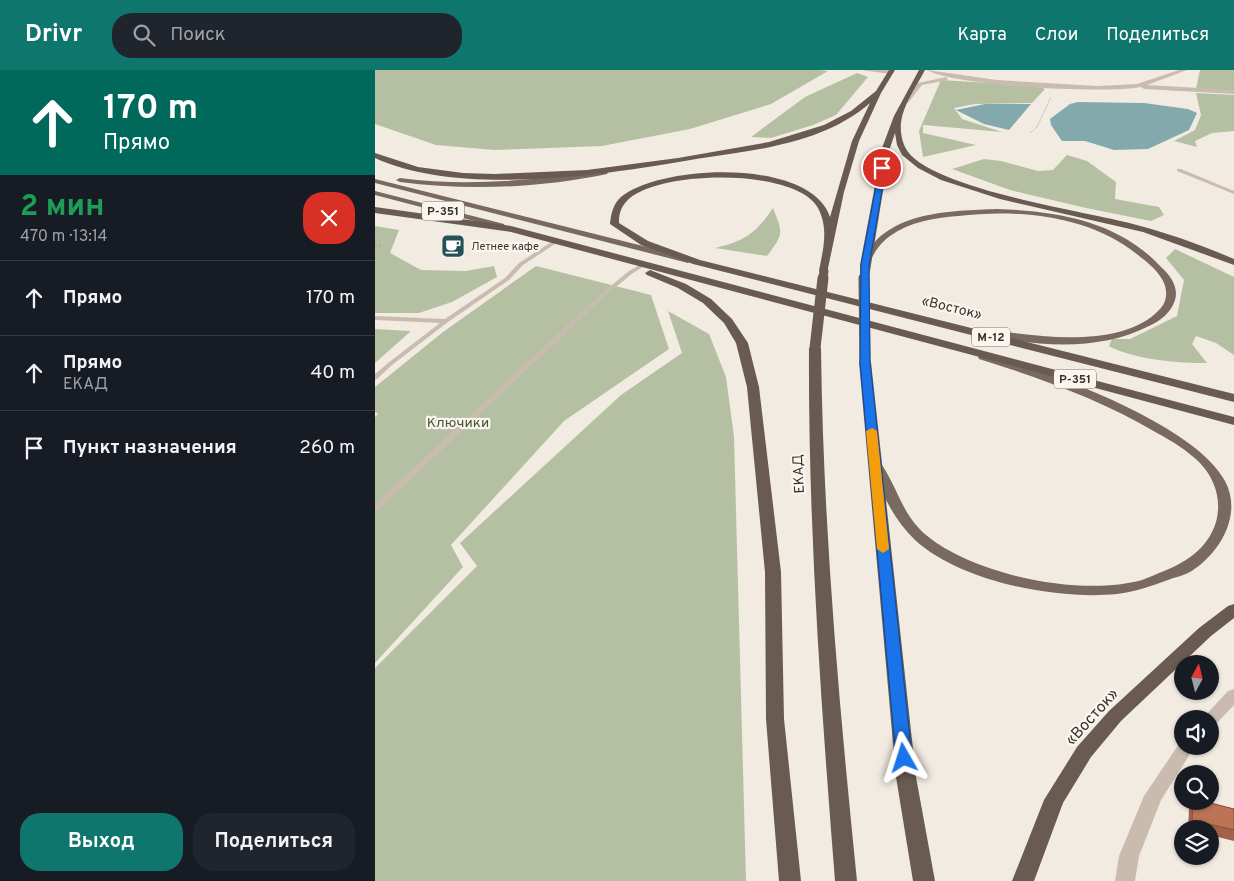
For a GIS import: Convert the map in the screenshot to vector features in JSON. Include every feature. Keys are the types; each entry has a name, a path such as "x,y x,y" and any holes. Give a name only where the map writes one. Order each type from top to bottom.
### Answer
{"highway":[{"path":"923,70 897,116 886,148 864,277 865,362 874,458 906,777 924,881"},
{"name":"ЕКАД","path":"847,881 828,680 815,426 815,348 830,237 854,142 876,93 890,73"},
{"path":"375,155 390,162 414,168 452,174 532,177 604,172 763,145 796,137 825,128 844,119 859,110 876,93"},
{"path":"897,116 898,135 904,152 914,162 935,174 981,190 1124,224 1207,251 1234,262"},
{"path":"749,276 649,245 625,233 615,224 615,212 624,198 642,188 660,182 692,177 744,175 781,182 798,188 811,196 819,202 826,217 830,237"},
{"path":"375,210 511,229"},
{"name":"Р-351","path":"511,229 599,252 641,266 1234,421"},
{"path":"641,266 682,286 707,301 728,321 742,342 748,365 753,387 773,572 775,719 790,881"},
{"name":"«Восток»","path":"749,276 1234,398"},
{"name":"«Восток»","path":"1023,881 1054,800 1084,752 1115,716 1205,632 1234,610"}],"main road":[{"path":"375,176 417,183 469,185 537,181 604,172"},
{"name":"Р-351","path":"375,181 749,276"},
{"name":"Р-351","path":"375,193 511,229"},
{"path":"865,265 868,255 887,234 908,223 928,217 959,212 1023,212 1071,220 1120,239 1147,257 1161,271 1171,290 1166,310 1150,322 1119,335 1094,339 1062,341 1015,337 913,317"},
{"path":"874,458 893,501 911,529 922,540 975,569 1036,584 1097,588 1140,585 1153,581 1185,569 1197,559 1209,548 1223,522 1223,495 1220,482 1212,469 1182,443 1162,430 1106,402 1055,382 993,360 916,337"}],"street":[{"path":"864,70 890,73"},
{"path":"930,70 944,76 966,79 1234,92"},
{"path":"1136,87 1184,70"},
{"path":"906,102 920,84 925,81 966,79"},
{"path":"1219,710 1234,695"},
{"path":"1125,881 1129,856 1153,796 1181,755"}],"lane":[{"path":"1179,170 1234,193"},
{"path":"375,378 390,364 446,321 507,279 521,264 556,241"},
{"path":"375,508 604,294 641,266"},
{"path":"375,318 446,321"}],"path":[{"path":"1030,133 1037,127 1054,93 1053,89 1042,84"},
{"path":"375,246 383,246"}],"green space":[{"path":"375,70 828,71 771,104 690,129 602,146 494,150 436,145 375,124"},
{"path":"1200,70 1234,70 1234,91 1196,89"},
{"path":"857,73 868,77 836,115 813,125 771,138 751,137 805,97"},
{"path":"941,80 1038,86 1045,89 1032,103 975,104 954,108 962,119 1002,132 923,125 923,133 976,145 923,157 919,131"},
{"path":"1196,93 1234,95 1234,131 1212,133 1195,141 1197,147 1174,141 1195,130 1201,115"},
{"path":"1067,155 1087,161 1116,182 1115,199 1159,207 1164,215 1151,221 1086,208 1010,190 952,169 984,159 1001,161 1038,171 1053,170"},
{"path":"773,208 779,223 780,233 777,242 767,256 715,248 749,235 761,224"},
{"path":"375,226 399,230 390,253 421,270 466,271 494,266 497,277 452,302 419,313 375,313"},
{"path":"1175,249 1234,277 1234,355 1216,343 1196,336 1192,344 1207,363 1157,360 1119,351 1109,346 1112,339 1130,339 1177,316 1184,280 1166,258"},
{"name":"Ключики","path":"536,266 651,295 669,349 564,421 451,545 463,567 375,663 375,417 378,414 375,412 375,387 443,332"},
{"path":"668,311 709,334 726,377 734,437 746,881 375,881 375,668 477,566 460,543 621,395 682,353"},
{"path":"375,329 411,331 375,363"}],"water":[{"path":"1078,102 1144,103 1188,109 1197,113 1189,130 1148,149 1114,150 1085,141 1062,141 1051,125 1050,119 1070,104"},
{"path":"985,104 1031,104 1009,130 984,124 956,110"}],"building":[{"path":"1219,805 1234,809 1234,830 1219,826 1219,820 1192,820 1193,810 1219,810"}],"slow traffic":[{"path":"872,431 883,549"}],"place":[{"name":"Летнее кафе","path":"453,246"}],"route":[{"path":"882,168 865,265 865,362 904,758"}]}
